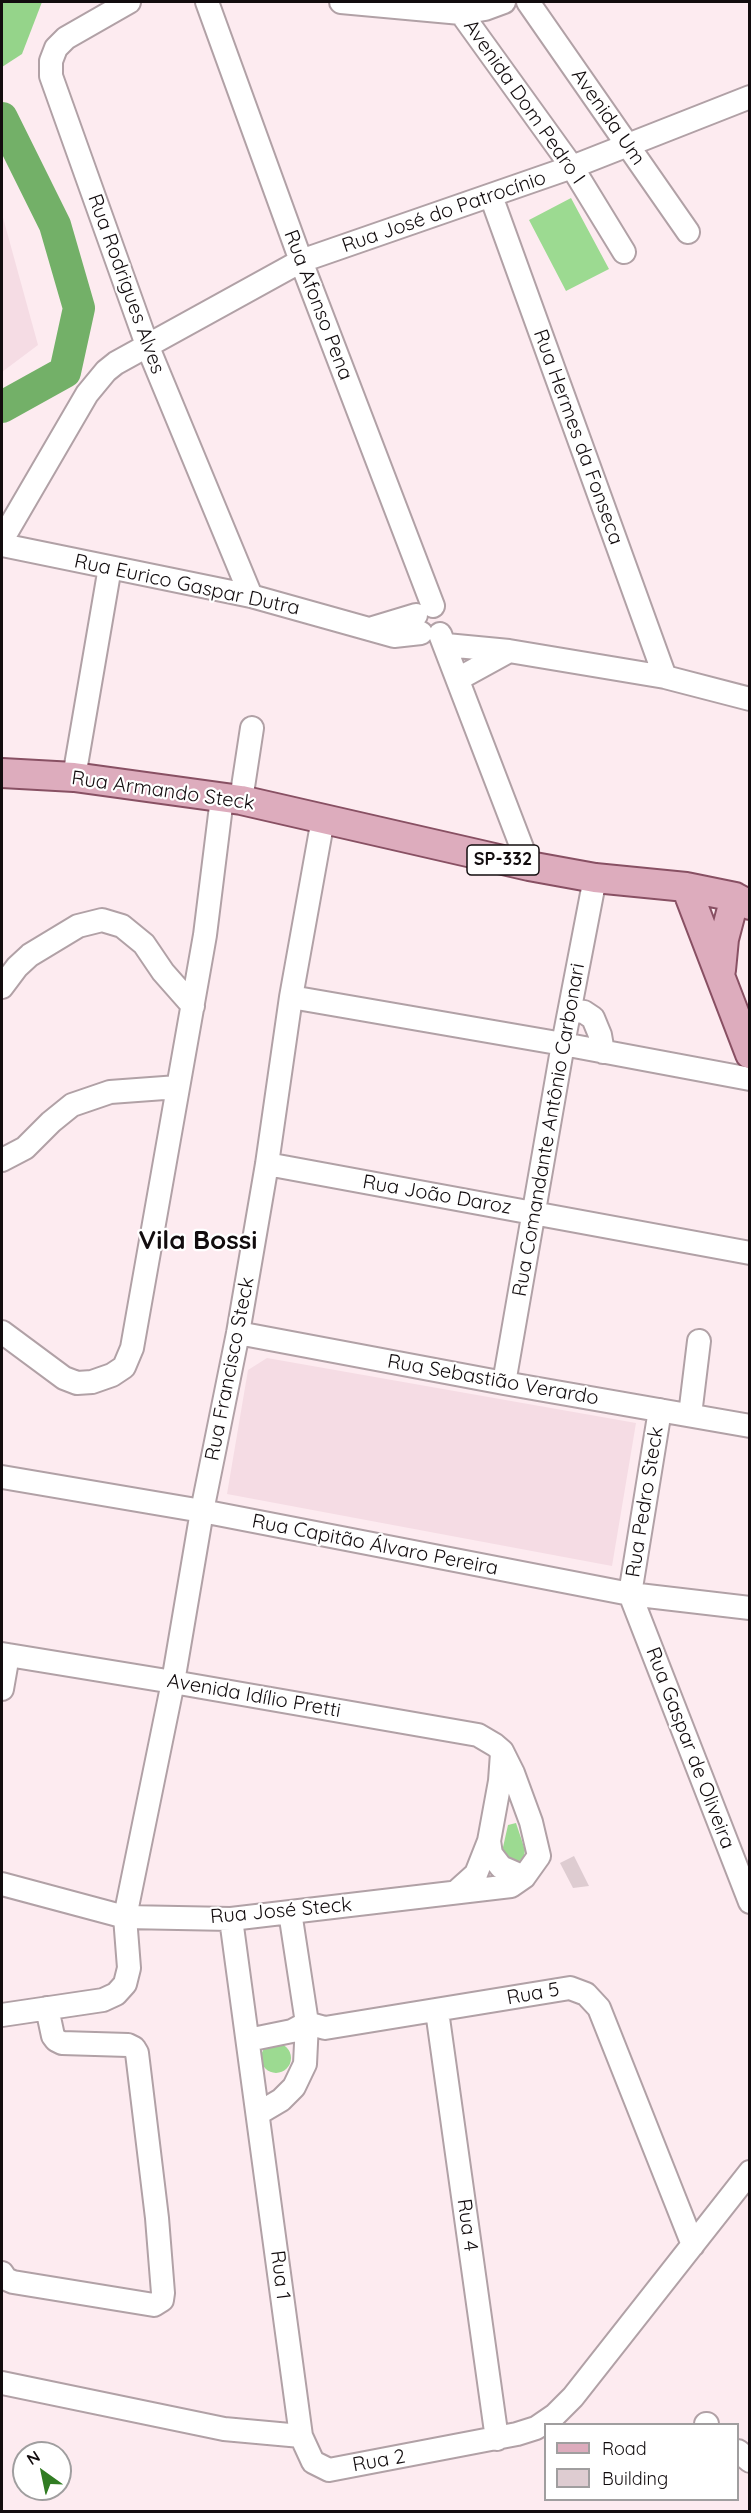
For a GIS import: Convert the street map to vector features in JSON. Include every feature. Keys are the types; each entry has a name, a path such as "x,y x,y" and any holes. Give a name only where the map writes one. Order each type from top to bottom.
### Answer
{"main road":[{"name":"Rua Armando Steck","path":"2,773 74,777 231,799 323,819"},
{"name":"SP-332","path":"323,819 529,866 595,878 686,887 742,901"},
{"path":"686,887 750,1054"},
{"path":"720,975 724,939 742,901"}],"street":[{"name":"Rua Rodrigues Alves","path":"129,2 66,38 56,48 51,61 51,76 147,345 251,596"},
{"name":"Rua Afonso Pena","path":"207,2 431,626 458,680 529,866"},
{"path":"340,2 461,13 485,9 500,2"},
{"name":"Avenida Um","path":"528,2 688,232"},
{"name":"Avenida Dom Pedro I","path":"461,13 572,167 624,252"},
{"name":"Rua José do Patrocínio","path":"2,540 92,387 111,367 147,345 301,261 572,167 750,97"},
{"name":"Rua Hermes da Fonseca","path":"491,196 665,677"},
{"name":"Rua Eurico Gaspar Dutra","path":"2,545 251,596 394,636 431,626 509,651 665,677 750,699"},
{"path":"74,777 110,567"},
{"path":"458,680 509,651"},
{"path":"2,1332 64,1378 77,1383 92,1382 112,1376 124,1366 132,1348 231,799 252,728"},
{"name":"Rua Francisco Steck","path":"47,2008 103,2001 116,1994 125,1983 129,1968 125,1917 173,1682 202,1511 238,1333 267,1164 291,997 323,819"},
{"name":"Rua Comandante Antônio Carbonari","path":"504,1383 563,1044 595,878"},
{"path":"2,987 11,973 30,955 78,926 102,920 122,926 144,944 162,972 193,1006"},
{"path":"291,997 750,1079"},
{"path":"570,1010 584,1012 593,1018 600,1035 603,1052"},
{"path":"2,1160 25,1148 51,1122 72,1106 110,1092 178,1087"},
{"name":"Rua João Daroz","path":"267,1164 750,1253"},
{"name":"Rua Sebastião Verardo","path":"238,1333 750,1426"},
{"path":"690,1415 699,1341"},
{"name":"Rua Pedro Steck","path":"630,1594 660,1410"},
{"name":"Rua Capitão Álvaro Pereira","path":"2,1477 202,1511 630,1594 750,1608"},
{"name":"Rua Gaspar de Oliveira","path":"630,1594 750,1902"},
{"path":"2,1689 5,1655"},
{"name":"Avenida Idílio Pretti","path":"5,1655 466,1732 488,1740 502,1751"},
{"path":"489,1841 491,1854 501,1867 524,1877 539,1856 526,1808 502,1751"},
{"path":"456,1892 476,1874 489,1841 501,1781 502,1751"},
{"path":"495,1810 511,1804 526,1808"},
{"name":"Rua José Steck","path":"2,1884 125,1917 231,1919 511,1886 524,1877"},
{"path":"259,2114 294,2087 301,2075 306,2056 307,2023 290,1912"},
{"name":"Rua 1","path":"231,1919 301,2436"},
{"name":"Rua 5","path":"248,2040 292,2031 307,2023 325,2028 437,2012 570,1988 586,1994 599,2008 693,2245"},
{"path":"2,2015 47,2008 56,2040 62,2043 128,2045 136,2053 157,2218 162,2301 154,2305 13,2282 6,2279 2,2273"},
{"name":"Rua 4","path":"437,2012 497,2439"},
{"name":"Rua 2","path":"301,2436 313,2462 329,2470 497,2439 536,2428 555,2415 573,2397 750,2172"},
{"path":"2,2383 224,2429 301,2436"}],"shaded area":[{"path":"2,214 38,345 2,372"},
{"path":"267,1358 636,1423 612,1566 227,1494 248,1370"}],"green space":[{"path":"2,2 42,2 22,54 2,67"},
{"path":"571,198 609,269 566,291 529,220"},
{"path":"516,1823 525,1850 524,1857 516,1864 501,1856 508,1825"},
{"path":"276,2043 287,2047 291,2058 287,2069 276,2073 265,2069 261,2058 265,2047"}],"building":[{"path":"574,1856 589,1886 573,1888 560,1863"}],"waterway":[{"path":"2,118 55,225 79,308 65,372 2,407"}],"district":[{"name":"Vila Bossi","path":"198,1241"}]}
